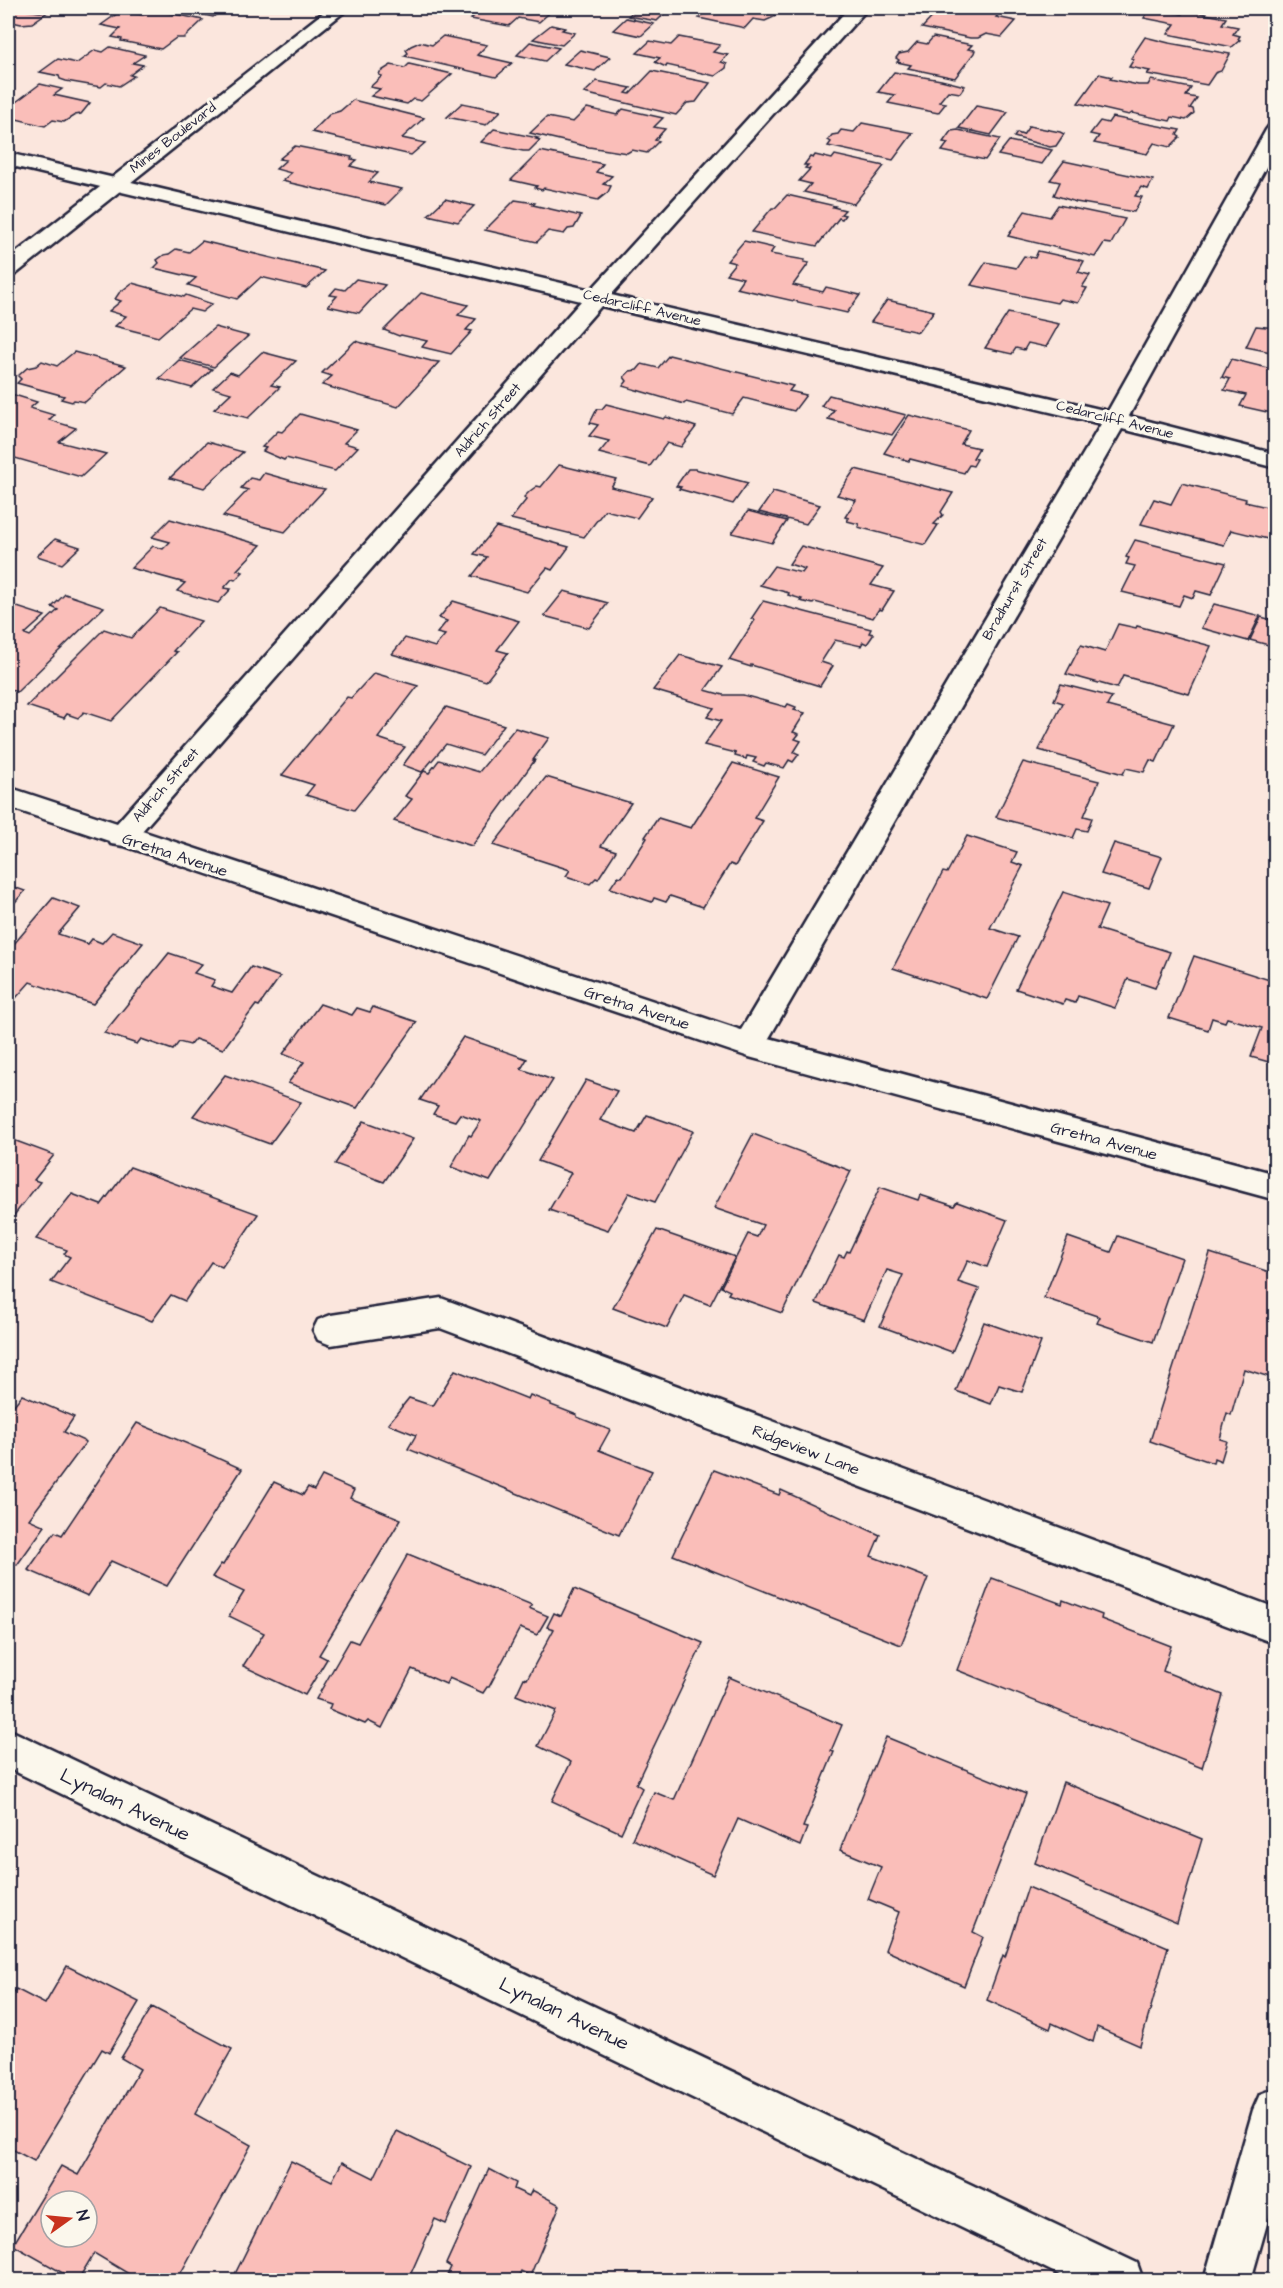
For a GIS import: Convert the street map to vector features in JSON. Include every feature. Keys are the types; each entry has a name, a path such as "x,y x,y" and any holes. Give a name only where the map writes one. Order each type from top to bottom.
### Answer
{"street":[{"name":"Mines Boulevard","path":"8,269 340,8"},
{"name":"Aldrich Street","path":"121,837 596,298 859,8"},
{"name":"Bradhurst Street","path":"749,1045 1114,420 1275,130"},
{"name":"Cedarcliff Avenue","path":"8,159 1114,420 1275,461"},
{"name":"Gretna Avenue","path":"8,797 121,837 749,1045 1275,1187"},
{"name":"Ridgeview Lane","path":"331,1330 441,1313 1275,1626"},
{"name":"Lynalan Avenue","path":"8,1749 1120,2280"},
{"path":"1227,2280 1275,2110"}],"building":[{"path":"8,8 49,11 32,23 21,24 8,21"},
{"path":"174,8 226,8 213,17"},
{"path":"467,8 555,8 539,22 518,18 509,26 471,19 479,11"},
{"path":"637,8 675,8 672,11 668,10 657,21 628,16"},
{"path":"690,8 779,8 774,17 765,21 753,19 745,28 699,18 706,11"},
{"path":"941,8 986,8 1002,11 996,17 1016,21 1002,37 986,34 978,38 970,38 922,28"},
{"path":"1150,8 1182,14 1185,10 1226,18 1222,24 1238,27 1233,34 1240,36 1238,39 1240,40 1232,47 1168,34 1175,24 1144,18"},
{"path":"151,9 203,20 184,38 176,38 161,49 121,41 122,39 112,37 120,29 101,25 121,11 143,15"},
{"path":"626,18 654,24 641,36 613,30"},
{"path":"551,25 575,33 562,45 533,39"},
{"path":"443,36 487,45 477,55 512,63 496,77 404,56 408,53 406,50 411,46 420,42 432,45"},
{"path":"679,37 720,45 713,52 728,55 721,62 727,64 726,68 715,76 667,65 666,67 655,62 660,58 637,53 650,41 671,45"},
{"path":"933,37 972,45 968,49 975,50 955,78 908,68 911,65 897,62 899,60 896,58 899,54 908,52 917,42 927,44"},
{"path":"1145,37 1230,54 1221,71 1215,73 1207,85 1147,74 1150,71 1129,67 1134,59 1131,58"},
{"path":"530,42 559,48 545,61 517,55"},
{"path":"110,47 145,55 133,63 143,65 130,75 134,76 119,86 106,83 101,87 66,81 60,79 59,76 40,72 58,59 77,63 95,50 103,52"},
{"path":"580,50 610,57 595,71 564,64"},
{"path":"409,64 452,74 421,101 413,99 407,104 371,96 380,89 370,87 382,76 379,75 380,72 391,65 405,68"},
{"path":"652,71 710,83 696,102 687,103 676,115 584,93 597,81 631,88 626,93 630,94"},
{"path":"894,72 965,86 960,93 948,91 939,102 946,103 938,113 888,103 895,95 878,92"},
{"path":"1099,74 1112,77 1110,79 1138,85 1148,85 1151,80 1191,88 1186,96 1197,98 1190,108 1194,113 1186,120 1172,117 1170,121 1132,113 1129,115 1078,103"},
{"path":"40,84 62,89 54,95 90,103 81,114 64,122 53,120 45,126 8,117 8,108"},
{"path":"353,100 424,118 402,138 425,143 411,155 312,132 330,114 340,111"},
{"path":"462,103 501,111 486,125 447,117"},
{"path":"976,106 1008,112 991,135 959,128"},
{"path":"587,108 617,115 623,109 663,118 654,127 665,129 655,140 659,141 647,153 632,150 627,153 589,147 530,133 547,117 573,122"},
{"path":"1112,117 1180,130 1177,135 1180,137 1170,147 1154,143 1147,154 1094,143 1099,136 1090,134 1100,121 1108,123"},
{"path":"862,123 913,133 893,160 828,146 831,142 828,140 832,135 838,134 841,130 854,132"},
{"path":"1029,126 1064,134 1056,146 1050,147 1014,137 1017,133 1023,135"},
{"path":"494,129 540,140 529,151 481,142"},
{"path":"958,130 1000,139 985,160 942,151 948,143 943,142 951,131"},
{"path":"1009,141 1052,150 1042,164 998,155"},
{"path":"295,146 352,157 351,159 357,160 350,166 378,173 369,182 402,189 386,205 282,181 291,173 276,169 286,160 279,159"},
{"path":"540,151 603,164 596,172 612,176 603,184 611,186 608,192 598,200 544,188 542,190 535,188 537,186 511,180"},
{"path":"815,155 832,159 835,155 884,166 854,204 804,192 811,184 799,181 810,169 805,168 808,165 804,165 810,157 813,158"},
{"path":"1064,161 1153,180 1148,189 1141,187 1135,196 1142,197 1134,212 1076,202 1054,195 1060,182 1050,180"},
{"path":"787,195 835,206 833,207 845,210 841,214 845,215 842,219 839,218 817,246 752,232 772,208 775,208"},
{"path":"445,199 474,206 458,222 428,215"},
{"path":"515,200 581,216 574,228 568,229 564,234 548,231 537,242 485,230"},
{"path":"1058,205 1125,219 1111,244 1104,243 1095,257 1008,236 1025,211 1050,217"},
{"path":"202,241 325,271 306,288 261,277 237,299 188,285 196,278 154,268 159,263 157,260 164,255 176,249 189,252"},
{"path":"744,241 774,248 770,254 805,260 804,262 809,263 793,285 823,292 826,287 860,295 847,313 736,288 743,278 726,274 735,263 727,261"},
{"path":"1038,251 1084,261 1078,272 1090,275 1082,287 1087,288 1078,303 1060,299 1057,303 971,285 986,262 1016,268 1024,256 1035,258"},
{"path":"356,279 385,285 359,313 328,306 337,296 330,295 336,288 345,290"},
{"path":"132,283 184,297 186,295 212,304 202,312 190,309 158,337 115,326 126,316 109,311 121,301 115,299 119,293"},
{"path":"421,293 468,305 458,315 476,319 466,330 472,331 451,354 422,347 427,341 399,336 384,330"},
{"path":"887,300 934,311 918,332 871,322"},
{"path":"1008,313 1059,324 1046,347 1028,343 1024,350 1016,348 1012,354 985,348"},
{"path":"1256,326 1276,328 1276,353 1246,347"},
{"path":"215,327 248,336 214,367 180,358"},
{"path":"355,341 439,362 398,407 322,385 332,376 322,373"},
{"path":"74,352 126,366 85,402 61,399 64,396 17,383 21,379 18,376 27,368 36,366 42,361 57,366"},
{"path":"262,352 296,361 271,385 280,387 248,418 214,409 231,393 213,388 230,372 238,375"},
{"path":"669,355 793,386 789,391 806,395 794,411 744,398 732,414 686,402 684,404 623,386 627,381 624,377 630,371 637,370 642,364 658,368"},
{"path":"1231,359 1276,370 1276,414 1240,406 1246,395 1224,390 1230,379 1222,377"},
{"path":"179,360 212,369 192,388 159,379"},
{"path":"8,393 37,402 30,408 54,415 49,420 76,428 59,442 106,454 81,477 8,456"},
{"path":"829,395 906,415 892,435 828,419 834,410 821,406"},
{"path":"606,404 664,419 666,417 696,427 681,447 667,443 650,466 599,453 609,441 589,436 598,425 590,423 597,409 602,409"},
{"path":"300,414 357,430 344,443 358,447 335,471 286,458 284,460 263,451 266,448 262,447 278,431 282,432"},
{"path":"909,415 969,430 961,444 979,448 973,458 977,459 973,466 969,465 964,473 884,453"},
{"path":"207,442 243,452 204,488 170,478"},
{"path":"559,465 616,479 611,487 652,497 637,518 605,510 584,537 511,519 526,500 524,497 537,486 541,487"},
{"path":"688,469 748,483 733,504 679,489 681,487 676,486"},
{"path":"855,469 953,493 941,512 943,515 934,524 938,525 925,545 858,527 859,524 847,521 849,518 845,517 856,500 837,495"},
{"path":"264,473 325,489 285,532 223,516 248,490 241,488 250,478 259,480"},
{"path":"1182,483 1276,509 1276,541 1231,530 1224,545 1141,524 1154,499 1171,504"},
{"path":"773,492 820,505 806,524 759,512"},
{"path":"748,511 787,521 772,543 732,533"},
{"path":"170,519 261,545 237,570 243,572 224,588 231,589 218,603 177,591 185,583 131,568 153,546 163,549 170,542 152,537"},
{"path":"496,527 569,547 552,570 547,568 527,592 472,576 487,557 474,554"},
{"path":"55,539 80,547 62,564 37,556"},
{"path":"1135,540 1226,563 1211,595 1196,591 1193,598 1184,595 1179,606 1122,592 1135,566 1126,564 1129,558 1126,557"},
{"path":"801,546 883,568 871,585 894,591 882,610 879,609 873,618 815,602 813,604 800,601 802,599 788,595 789,593 760,585 774,566 802,573 805,569 789,564"},
{"path":"564,591 608,603 589,628 544,616"},
{"path":"65,594 104,607 17,692 8,689 8,604 45,616 25,634 30,636 58,610 52,607"},
{"path":"453,601 519,621 497,650 508,653 486,681 392,654 405,638 435,647 445,635 437,633 447,621 439,618"},
{"path":"763,601 871,629 869,633 874,634 867,644 863,642 861,646 835,640 821,662 833,666 820,686 729,660 755,620 751,619"},
{"path":"1214,604 1260,616 1248,641 1201,628"},
{"path":"160,608 201,621 173,651 177,652 111,721 84,712 78,718 67,714 64,718 27,706 104,629 131,638"},
{"path":"1261,617 1276,621 1276,647 1250,640"},
{"path":"1118,624 1136,628 1137,626 1211,646 1189,694 1123,676 1117,688 1066,674 1081,645 1105,652"},
{"path":"680,655 722,667 705,690 723,695 743,695 786,707 788,704 796,707 794,710 805,713 793,732 799,734 795,739 801,741 794,752 799,754 793,762 789,760 784,768 766,763 764,766 753,762 756,758 747,756 746,759 735,756 736,753 704,745 721,721 707,717 714,708 653,690"},
{"path":"374,673 418,686 378,738 405,747 354,810 306,795 314,785 282,775 347,697 351,698"},
{"path":"1061,684 1112,697 1107,706 1174,724 1156,762 1150,760 1144,772 1126,768 1123,774 1039,750 1063,703 1054,700"},
{"path":"446,707 504,725 481,755 446,744 422,772 403,765"},
{"path":"515,728 549,738 472,846 394,821 412,799 405,796 424,771 429,773 439,760 479,772"},
{"path":"1023,762 1099,781 1084,816 1092,818 1087,831 1077,829 1073,838 996,817"},
{"path":"733,763 779,777 754,818 763,821 735,866 730,864 703,907 670,896 666,902 654,898 652,902 610,888 618,876 622,877 658,818 691,828"},
{"path":"546,777 631,803 601,846 616,851 598,879 596,878 590,884 566,876 570,870 493,845"},
{"path":"967,836 1017,852 1012,862 1023,866 990,928 1018,937 987,999 893,968 943,872 947,873"},
{"path":"1114,843 1162,857 1149,888 1101,874"},
{"path":"8,885 25,891 8,910"},
{"path":"1063,892 1107,906 1097,929 1170,952 1155,988 1128,979 1115,1008 1078,996 1075,1003 1065,1000 1063,1004 1016,989"},
{"path":"53,898 80,908 58,934 88,944 92,939 102,943 112,932 143,943 93,1004 30,982 8,1007 8,951"},
{"path":"169,953 202,964 194,973 215,980 211,986 232,993 251,967 280,977 223,1049 195,1039 190,1045 179,1042 173,1050 141,1039 137,1044 104,1033"},
{"path":"1194,956 1276,982 1276,1064 1251,1057 1262,1028 1227,1018 1225,1022 1212,1018 1208,1030 1169,1018"},
{"path":"320,1004 352,1015 357,1008 370,1012 373,1007 417,1022 357,1108 288,1083 304,1062 283,1054"},
{"path":"463,1037 527,1059 521,1069 553,1080 490,1181 451,1167 469,1135 471,1136 481,1121 460,1114 455,1121 433,1114 438,1106 420,1100"},
{"path":"225,1075 301,1102 270,1144 193,1116"},
{"path":"586,1080 617,1091 600,1120 636,1133 647,1115 693,1131 655,1202 629,1193 608,1230 549,1210 571,1173 538,1161"},
{"path":"364,1121 413,1139 384,1182 335,1164"},
{"path":"753,1134 851,1171 782,1313 728,1294 730,1291 721,1287 748,1234 757,1237 763,1225 714,1208"},
{"path":"8,1138 54,1155 34,1180 40,1182 8,1223"},
{"path":"130,1167 258,1214 222,1267 211,1262 185,1301 171,1295 152,1321 51,1282 70,1257 64,1254 67,1250 36,1239 72,1194 101,1205"},
{"path":"880,1187 918,1200 920,1195 954,1206 957,1202 1007,1220 987,1267 968,1260 958,1282 979,1289 952,1352 880,1326 903,1275 887,1270 864,1320 816,1303 839,1255 844,1257 847,1251 849,1252"},
{"path":"657,1230 735,1257 710,1305 684,1295 667,1328 613,1308"},
{"path":"1118,1236 1182,1258 1153,1342 1097,1323 1100,1317 1044,1298 1068,1237 1111,1252"},
{"path":"1210,1253 1276,1274 1276,1379 1244,1369 1231,1415 1227,1413 1220,1439 1227,1441 1221,1461 1214,1458 1213,1463 1150,1441"},
{"path":"984,1322 1041,1342 1022,1392 999,1385 991,1404 956,1391"},
{"path":"455,1370 528,1399 530,1395 551,1403 577,1417 610,1430 599,1450 652,1471 619,1535 408,1449 416,1435 388,1424 409,1398 433,1406"},
{"path":"22,1395 74,1417 64,1432 86,1442 29,1519 45,1526 17,1565 8,1560 8,1402 14,1405"},
{"path":"137,1423 242,1469 167,1586 111,1561 88,1596 28,1570 55,1532 62,1535"},
{"path":"714,1470 779,1495 781,1490 880,1535 871,1556 928,1578 901,1645 673,1555"},
{"path":"322,1476 354,1490 350,1498 401,1519 319,1655 327,1659 305,1695 243,1666 264,1633 229,1616 244,1592 212,1577 221,1564 223,1565 274,1482 303,1495 308,1487 314,1490"},
{"path":"408,1554 532,1605 529,1608 548,1616 537,1635 520,1628 489,1687 483,1693 449,1678 446,1684 412,1669 382,1728 368,1721 365,1724 329,1709 331,1704 316,1699 350,1640 358,1643"},
{"path":"992,1578 1062,1604 1063,1600 1102,1615 1101,1619 1171,1646 1163,1671 1223,1695 1202,1768 957,1670"},
{"path":"574,1589 703,1643 636,1784 642,1788 621,1833 552,1801 571,1762 538,1746 556,1711 516,1695 554,1629 547,1627 554,1613 561,1616"},
{"path":"729,1677 842,1725 831,1751 834,1752 803,1827 807,1828 800,1846 738,1819 713,1875 632,1839 654,1792 674,1800"},
{"path":"886,1737 1026,1794 973,1932 983,1937 964,1986 885,1950 899,1912 868,1899 881,1867 840,1850"},
{"path":"1063,1782 1202,1839 1177,1923 1035,1863"},
{"path":"1028,1887 1168,1947 1140,2046 1097,2027 1093,2042 1052,2023 1050,2029 987,2000 1003,1955 1005,1957"},
{"path":"67,1966 139,2002 109,2053 102,2049 34,2161 8,2147 8,2003 16,1989 45,2004"},
{"path":"152,2007 232,2049 195,2114 251,2145 177,2280 126,2280 129,2274 94,2253 78,2280 75,2280 13,2245 39,2202 39,2249 99,2249 99,2189 47,2189 61,2166 78,2175 140,2069 121,2058"},
{"path":"397,2131 471,2167 446,2224 435,2219 408,2280 232,2280 291,2161 332,2181 342,2162 374,2178"},
{"path":"489,2169 516,2183 514,2189 529,2196 532,2190 560,2205 530,2276 521,2271 517,2280 445,2280 451,2267 446,2264"}]}
